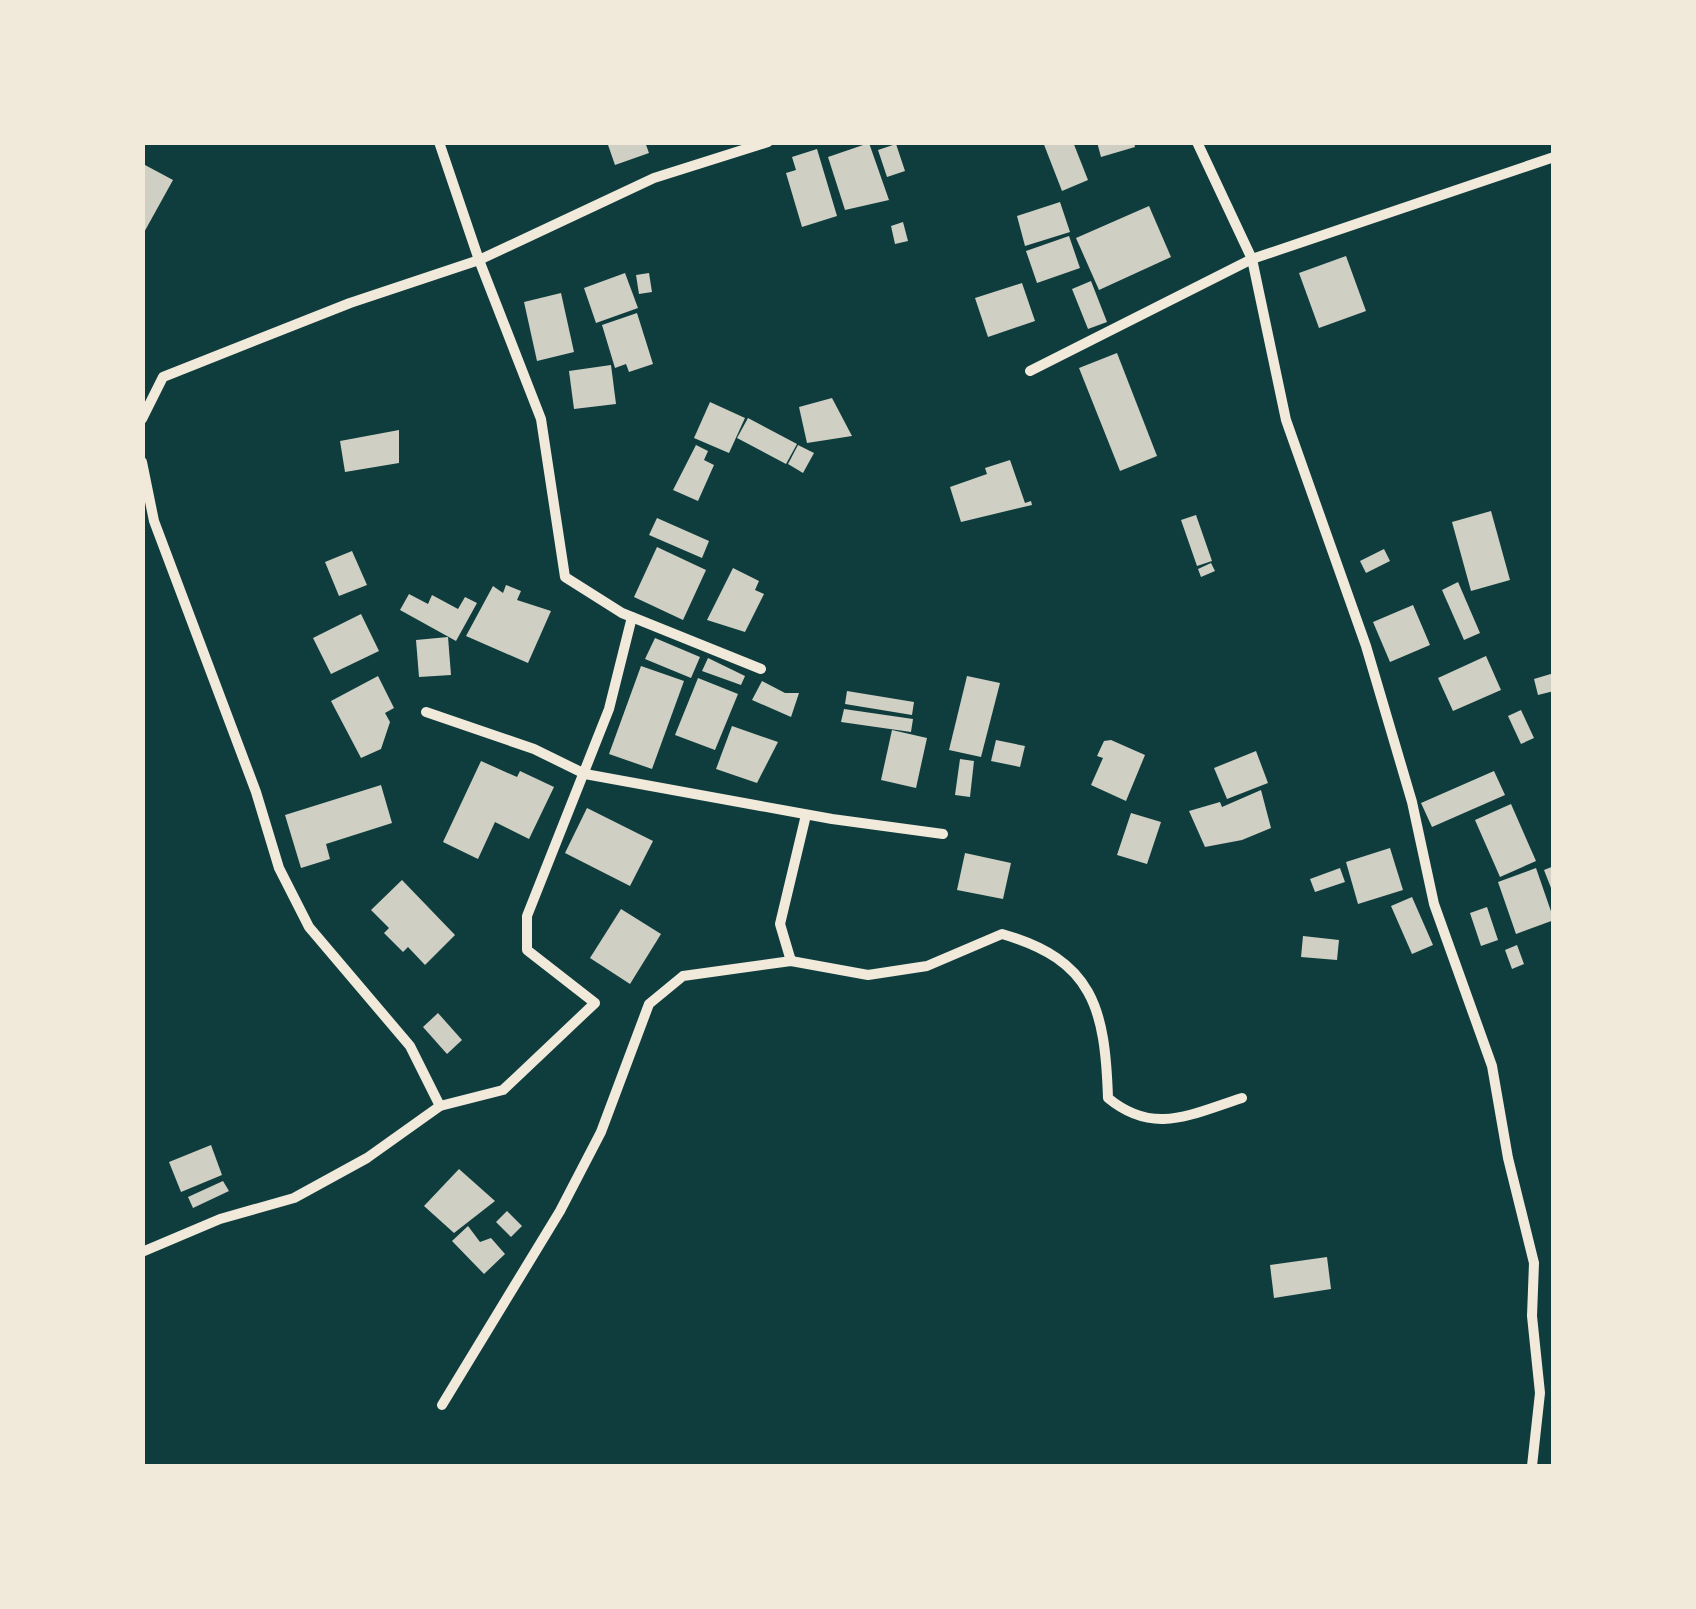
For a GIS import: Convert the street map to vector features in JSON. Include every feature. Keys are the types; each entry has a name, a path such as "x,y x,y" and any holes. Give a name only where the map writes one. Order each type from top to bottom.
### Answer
{"street":[{"path":"438,142 478,260 541,419 564,577 632,617 761,669"},
{"path":"142,419 163,377 350,302 478,260 654,178 768,142"},
{"path":"1197,142 1252,259 1286,420 1366,646 1412,802 1434,904 1492,1066 1508,1158 1534,1263 1532,1316 1540,1393 1532,1466"},
{"path":"1030,371 1252,259 1554,157"},
{"path":"142,462 154,521 256,792 279,868 309,927 410,1046 440,1106"},
{"path":"142,1252 220,1218 294,1198 367,1158 440,1106 503,1090 596,1004 527,950 527,916 609,709 632,617"},
{"path":"426,712 534,748 585,774 943,834"},
{"path":"791,960 780,924 806,814"},
{"path":"442,1405 560,1211 601,1132 649,1004 683,976 791,960 868,975 927,966 1002,934 1040,944 1084,978 1106,1052 1108,1098 1124,1111 1164,1122 1242,1098"}],"building":[{"path":"607,142 645,142 649,153 615,165"},
{"path":"1043,142 1073,142 1088,180 1062,191"},
{"path":"1097,142 1134,142 1135,147 1101,157"},
{"path":"869,143 889,200 845,210 828,157"},
{"path":"896,144 905,171 887,177 878,150"},
{"path":"817,149 837,216 802,227 786,173 796,170 792,157"},
{"path":"145,165 173,180 142,236 142,169"},
{"path":"1060,202 1070,232 1025,246 1017,216"},
{"path":"1149,206 1171,257 1099,290 1076,238"},
{"path":"903,222 908,241 895,244 891,226"},
{"path":"1069,236 1080,268 1037,283 1026,251"},
{"path":"1346,256 1366,311 1319,328 1299,273"},
{"path":"625,273 638,308 596,323 584,288"},
{"path":"649,273 652,292 639,294 636,275"},
{"path":"1091,281 1107,322 1088,329 1072,289"},
{"path":"1022,283 1035,321 988,337 975,298"},
{"path":"561,293 574,352 537,361 524,302"},
{"path":"637,313 653,364 629,372 626,364 615,368 602,325"},
{"path":"1117,353 1157,456 1120,471 1079,368"},
{"path":"611,365 616,404 574,409 569,371"},
{"path":"832,398 852,436 807,443 799,407"},
{"path":"710,402 745,418 729,453 694,438"},
{"path":"748,418 797,444 786,464 737,438"},
{"path":"399,430 399,463 345,472 340,441"},
{"path":"696,445 708,451 704,460 714,465 698,501 673,490"},
{"path":"798,445 814,453 803,473 788,464"},
{"path":"1010,460 1025,503 1031,501 1032,505 961,522 950,487 987,474 985,468"},
{"path":"1491,511 1510,580 1471,591 1452,522"},
{"path":"1196,515 1212,561 1197,566 1181,520"},
{"path":"657,518 709,541 702,558 649,535"},
{"path":"657,547 706,570 683,620 634,597"},
{"path":"1384,549 1390,561 1366,573 1360,561"},
{"path":"352,551 367,585 339,596 325,562"},
{"path":"1211,563 1215,571 1201,577 1198,569"},
{"path":"733,568 759,581 755,590 764,594 745,632 707,620"},
{"path":"1458,582 1480,633 1464,640 1442,590"},
{"path":"506,585 521,591 517,600 551,611 528,663 466,636 493,586 503,593"},
{"path":"409,594 428,604 432,595 458,609 465,597 477,603 456,641 400,610"},
{"path":"1413,605 1430,645 1390,662 1373,622"},
{"path":"361,614 379,651 331,674 313,638"},
{"path":"448,637 451,675 419,677 416,640"},
{"path":"655,638 700,657 691,678 645,659"},
{"path":"1486,656 1501,690 1453,711 1438,678"},
{"path":"708,658 745,676 741,685 702,671"},
{"path":"641,666 684,681 652,769 609,754"},
{"path":"1554,673 1554,691 1538,695 1534,679"},
{"path":"378,676 394,708 385,713 390,722 381,749 361,758 331,701"},
{"path":"967,676 1000,683 981,757 949,750"},
{"path":"698,678 738,694 715,750 675,735"},
{"path":"762,681 785,693 799,693 791,717 752,700"},
{"path":"847,691 914,702 912,715 845,704"},
{"path":"844,709 913,719 911,732 841,722"},
{"path":"1521,710 1534,738 1521,744 1508,716"},
{"path":"732,726 778,742 757,783 716,769"},
{"path":"892,730 927,738 916,788 881,780"},
{"path":"996,740 1025,746 1020,767 991,761"},
{"path":"1111,740 1145,755 1126,801 1091,785 1103,758 1097,756 1104,741"},
{"path":"1256,751 1268,783 1227,799 1214,768"},
{"path":"960,759 974,761 970,797 955,795"},
{"path":"481,761 517,777 520,771 554,787 529,839 495,822 478,859 443,842"},
{"path":"1494,771 1505,795 1432,827 1421,803"},
{"path":"381,785 392,823 326,844 330,859 301,868 285,815"},
{"path":"1261,790 1271,828 1242,840 1205,847 1189,811 1220,802 1222,807"},
{"path":"1511,804 1536,861 1500,877 1475,820"},
{"path":"587,808 653,841 630,886 565,853"},
{"path":"1131,813 1161,822 1147,864 1117,855"},
{"path":"1390,848 1403,890 1358,904 1346,862"},
{"path":"965,853 1011,863 1003,899 957,890"},
{"path":"1554,866 1554,893 1553,893 1544,870"},
{"path":"1340,868 1345,882 1315,892 1310,879"},
{"path":"1536,868 1554,920 1516,934 1498,882"},
{"path":"402,880 455,935 425,965 408,947 403,952 384,933 389,928 371,910"},
{"path":"1412,897 1433,945 1412,954 1391,906"},
{"path":"1487,907 1498,940 1481,946 1470,913"},
{"path":"621,909 661,934 630,984 590,958"},
{"path":"1303,936 1339,940 1337,960 1301,957"},
{"path":"1517,945 1524,964 1512,969 1505,950"},
{"path":"438,1013 462,1040 447,1054 423,1027"},
{"path":"211,1145 222,1175 181,1192 169,1162"},
{"path":"459,1169 495,1201 454,1233 424,1206"},
{"path":"223,1181 229,1191 193,1208 188,1197"},
{"path":"507,1211 522,1226 511,1237 496,1222"},
{"path":"468,1226 480,1242 491,1238 505,1254 484,1274 452,1241"},
{"path":"1327,1257 1331,1289 1274,1298 1270,1265"}]}
